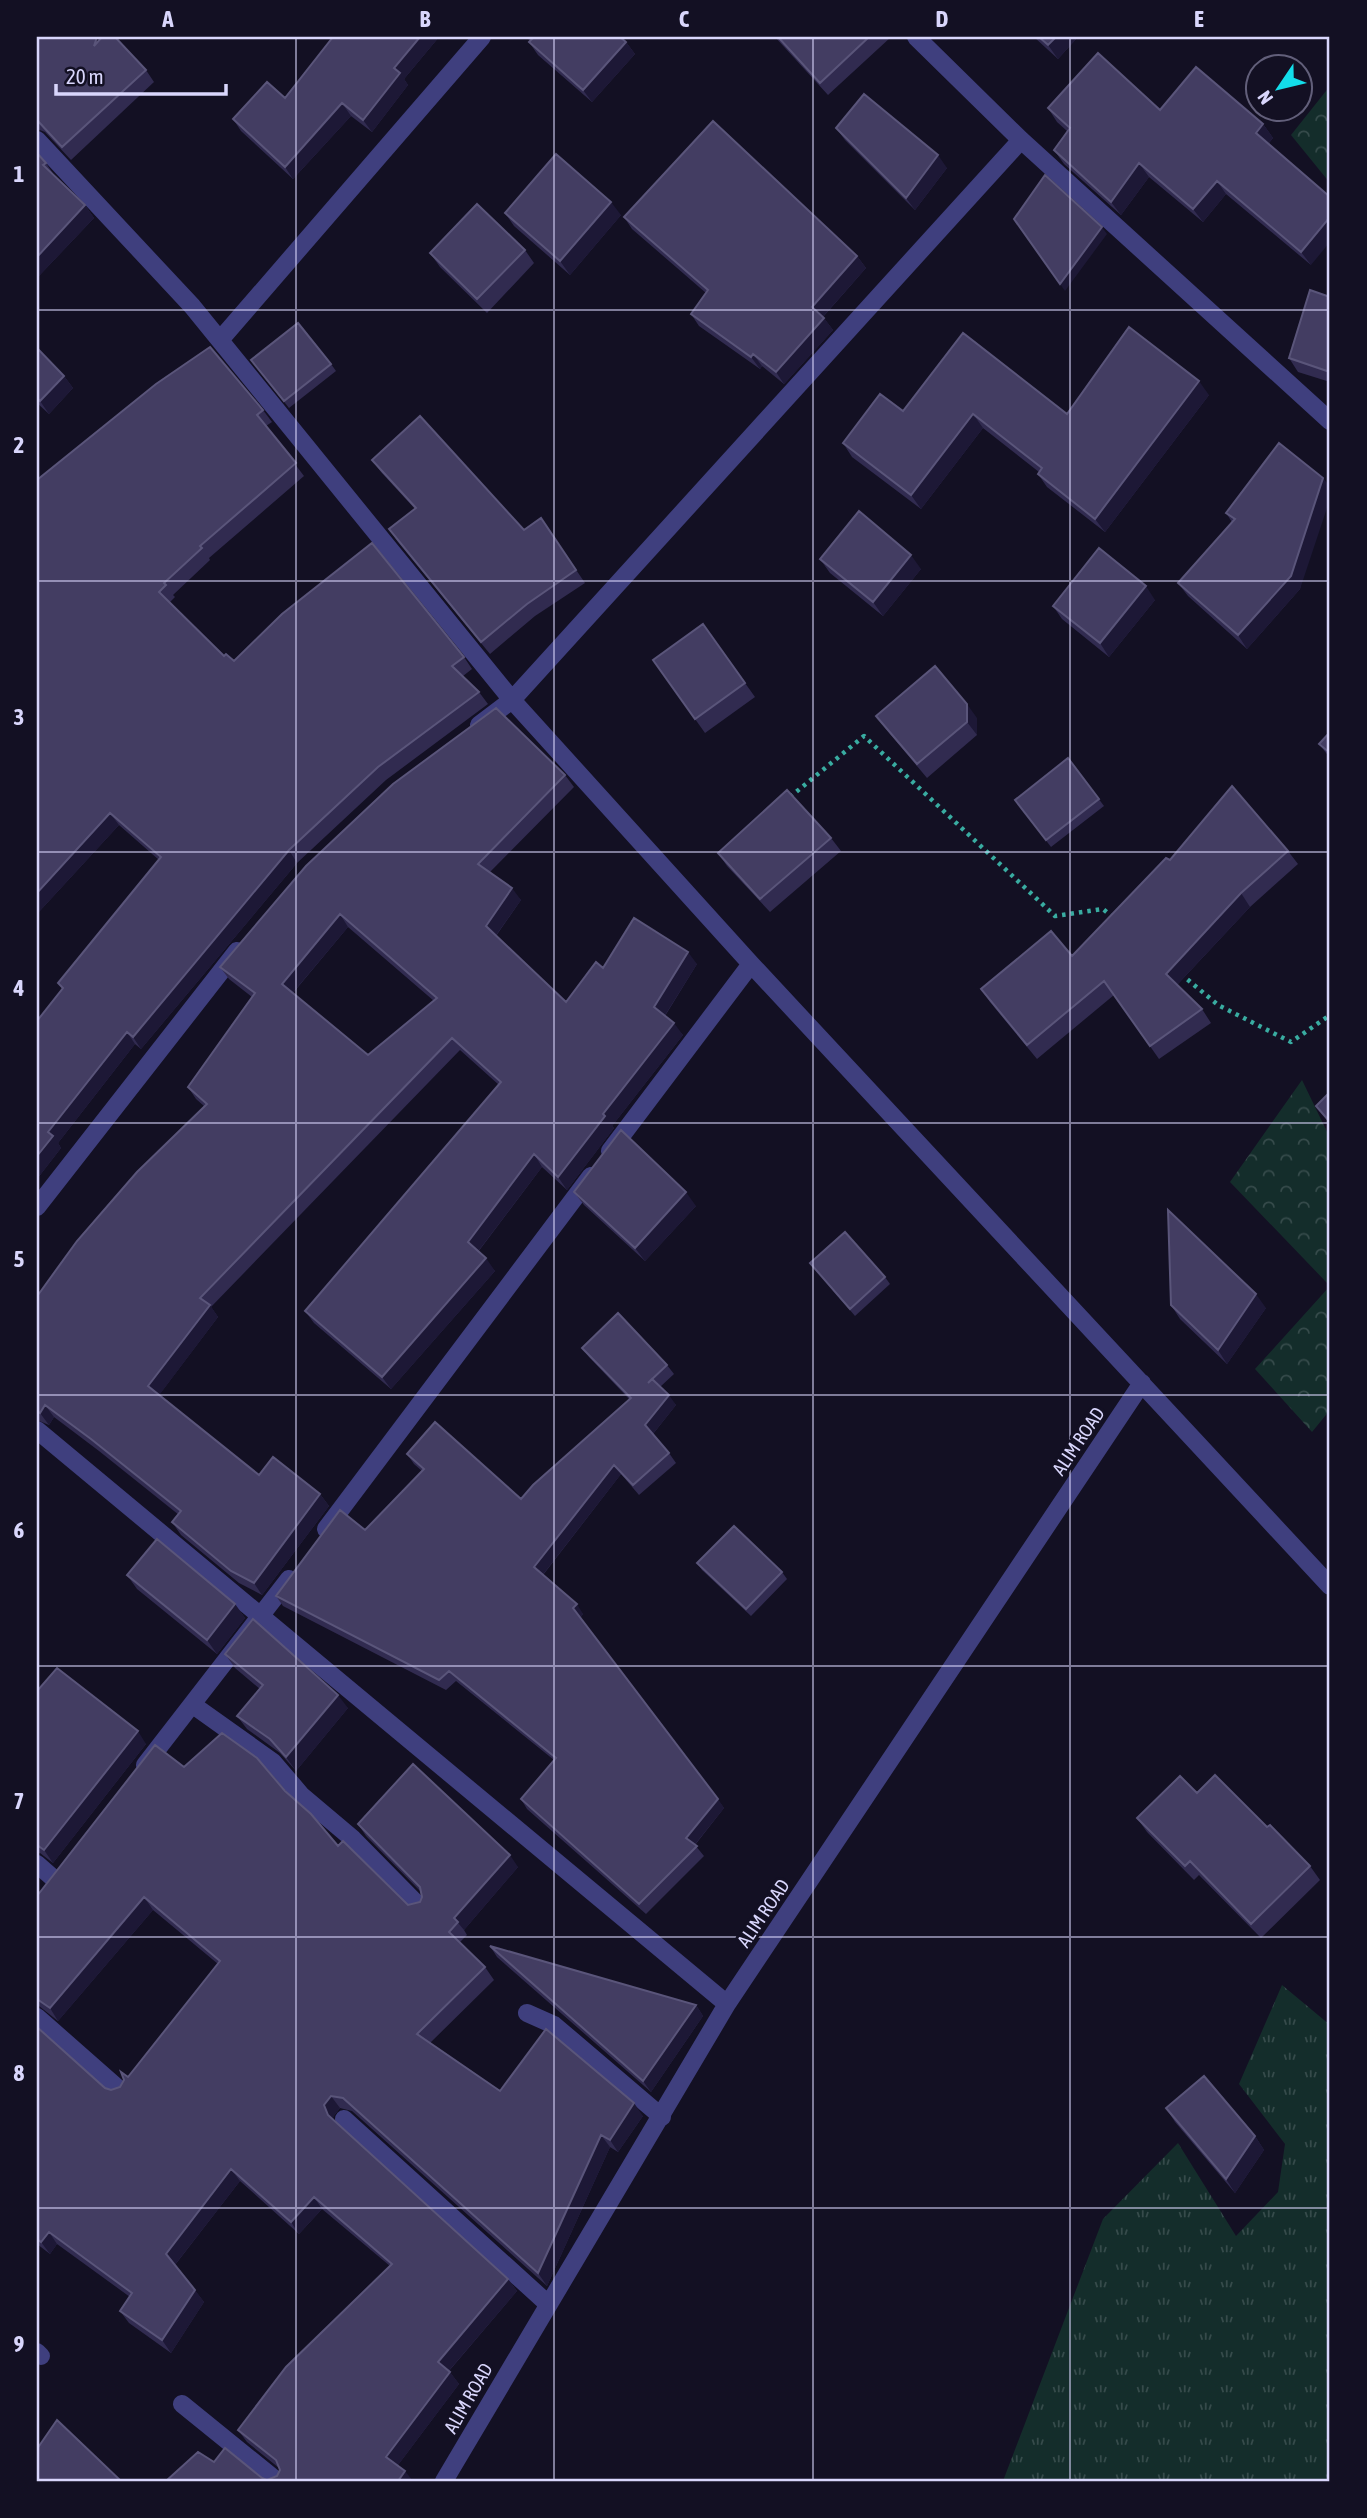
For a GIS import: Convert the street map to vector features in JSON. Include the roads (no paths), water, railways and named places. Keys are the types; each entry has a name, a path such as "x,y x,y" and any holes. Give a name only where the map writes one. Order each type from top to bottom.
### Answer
{"street":[{"path":"220,340 482,37"},
{"path":"916,37 1021,140 1330,421"},
{"path":"37,139 192,306 512,701 751,964 1330,1586"},
{"path":"469,733 512,701 1021,140"},
{"path":"37,1207 249,937"},
{"path":"319,1539 751,964"},
{"name":"ALIM ROAD","path":"444,2481 727,2004 1142,1384"},
{"path":"37,1430 727,2004"},
{"path":"132,1781 302,1562"},
{"path":"193,1705 273,1762 302,1796 353,1839 420,1907"},
{"path":"37,1864 53,1878"},
{"path":"527,2013 554,2025 662,2117"},
{"path":"37,2017 121,2091"},
{"path":"344,2119 548,2304"},
{"path":"182,2404 277,2481"}]}
